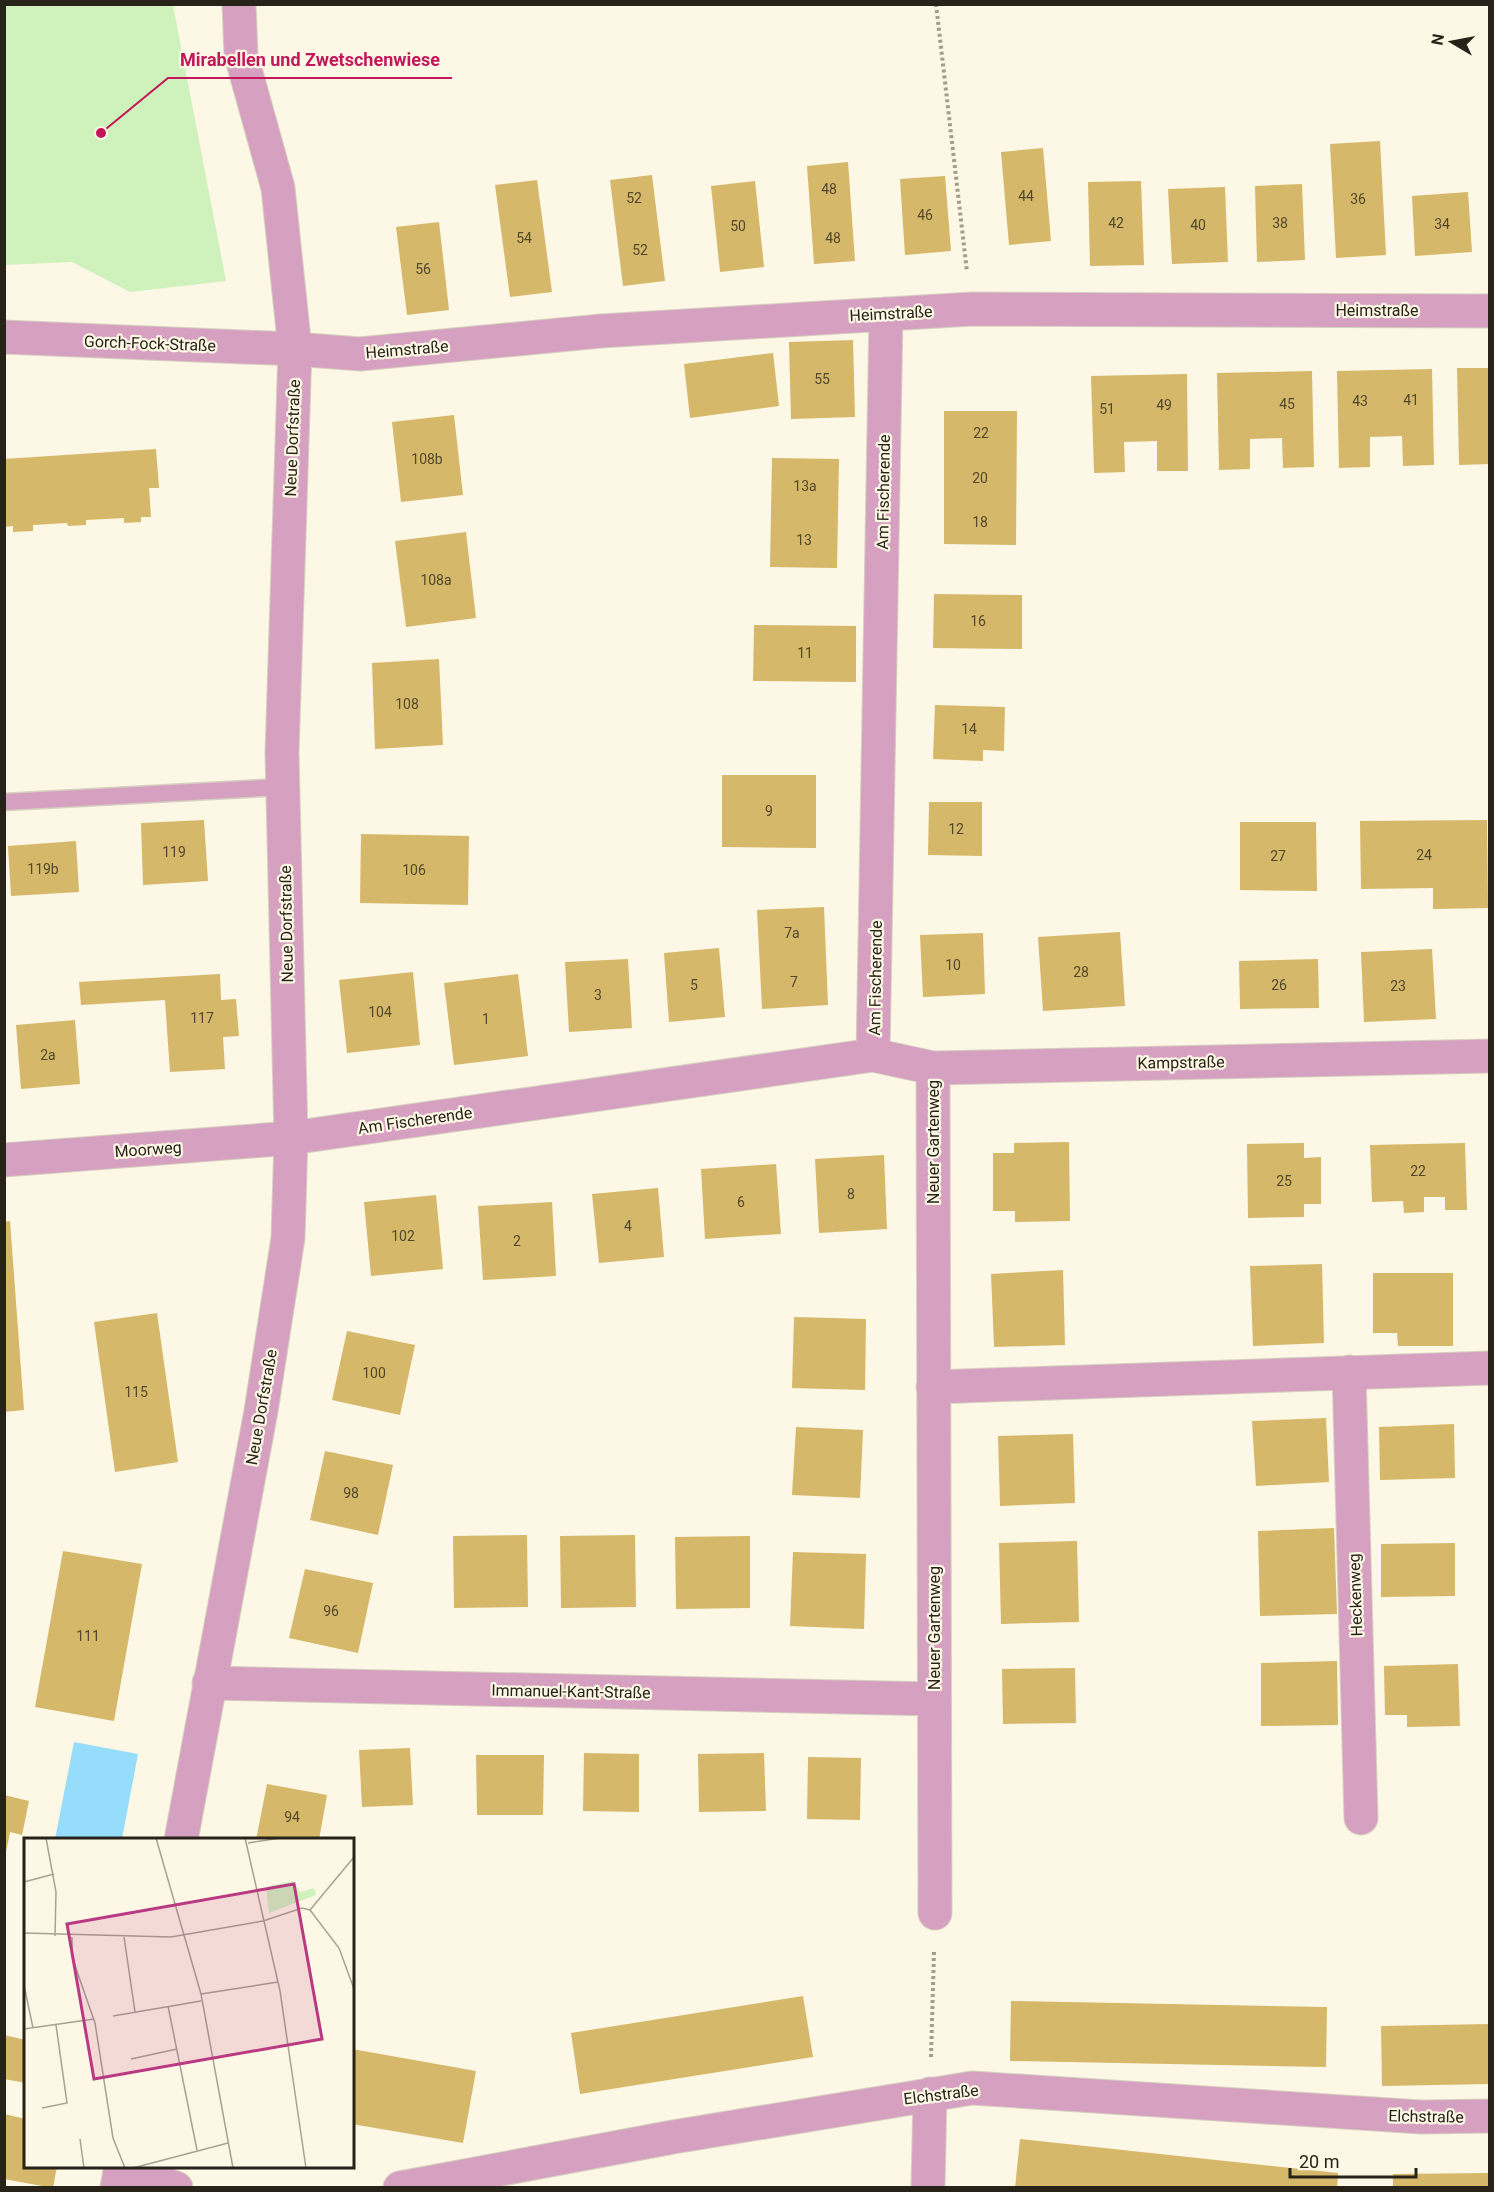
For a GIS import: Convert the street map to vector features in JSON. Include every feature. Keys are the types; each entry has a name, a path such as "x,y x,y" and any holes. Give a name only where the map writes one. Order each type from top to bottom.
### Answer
{"street":[{"name":"Neue Dorfstraße","path":"181,1838 261,1411 288,1238 291,1138 282,788 295,349 278,188 241,55 238,4"},
{"name":"Heimstraße","path":"295,349 360,354 601,330 972,309 1490,311"},
{"name":"Am Fischerende","path":"291,1138 873,1055 886,314"},
{"name":"Gorch-Fock-Straße","path":"4,337 295,349"},
{"name":"Kampstraße","path":"873,1055 933,1068 1490,1056"},
{"name":"Neuer Gartenweg","path":"933,1068 935,1913"},
{"name":"Moorweg","path":"4,1160 291,1138"},
{"path":"933,1387 1490,1368"},
{"name":"Heckenweg","path":"1349,1372 1361,1818"},
{"name":"Immanuel-Kant-Straße","path":"209,1683 934,1699"},
{"name":"Elchstraße","path":"400,2187 673,2137 972,2088 1421,2117 1490,2116"},
{"path":"928,2187 930,2094"},
{"path":"120,2174 177,2187"}],"lane":[{"path":"4,802 282,788"}],"path":[{"path":"936,4 972,309"},
{"path":"930,2094 935,1913"}],"green space":[{"path":"4,5 173,5 226,281 130,292 72,262 5,265"}],"water":[{"path":"74,1742 138,1754 122,1838 55,1838"}],"building":[{"path":"1380,141 1386,255 1336,258 1330,144"},
{"path":"1043,148 1051,241 1009,245 1001,152"},
{"path":"848,162 855,261 814,264 807,166"},
{"path":"652,175 665,281 623,286 610,180"},
{"path":"945,176 951,251 905,255 900,179"},
{"path":"537,180 552,292 510,297 495,185"},
{"path":"755,181 764,267 720,272 711,186"},
{"path":"1141,181 1144,265 1090,266 1088,182"},
{"path":"1302,184 1305,260 1257,262 1255,186"},
{"path":"1225,187 1228,262 1172,264 1168,189"},
{"path":"1468,192 1472,252 1415,256 1412,196"},
{"path":"439,222 449,310 407,315 396,227"},
{"path":"853,340 855,417 791,419 789,342"},
{"path":"773,353 779,406 690,418 684,364"},
{"path":"1457,368 1490,368 1490,464 1459,465"},
{"path":"1432,369 1434,465 1403,466 1402,436 1370,437 1370,467 1339,468 1337,371"},
{"path":"1312,371 1314,467 1283,468 1282,438 1250,439 1250,469 1219,470 1217,373"},
{"path":"1187,374 1188,471 1157,471 1157,441 1124,442 1125,472 1094,473 1091,376"},
{"path":"944,411 1017,411 1016,545 944,544"},
{"path":"454,415 463,495 401,502 392,422"},
{"path":"156,449 159,488 149,488 151,517 141,517 141,522 124,523 124,518 86,520 86,525 68,526 67,523 33,525 33,531 13,532 13,526 4,527 4,459"},
{"path":"772,458 839,459 837,568 770,567"},
{"path":"466,532 476,618 406,627 395,541"},
{"path":"934,594 1022,595 1022,649 933,648"},
{"path":"754,625 856,626 856,682 753,681"},
{"path":"439,659 443,745 375,749 372,663"},
{"path":"935,705 1005,707 1004,751 983,750 983,761 933,759"},
{"path":"722,775 816,775 816,848 722,847"},
{"path":"929,802 982,802 982,856 928,855"},
{"path":"204,820 208,881 143,885 141,823"},
{"path":"1487,820 1488,908 1433,909 1433,888 1361,889 1360,821"},
{"path":"1240,822 1316,822 1317,891 1240,890"},
{"path":"361,834 469,836 468,905 360,903"},
{"path":"76,841 79,892 11,896 8,846"},
{"path":"824,907 828,1005 762,1009 757,910"},
{"path":"1120,932 1125,1006 1043,1011 1038,937"},
{"path":"983,933 985,994 923,997 920,935"},
{"path":"719,948 725,1017 669,1022 664,953"},
{"path":"1432,949 1436,1019 1364,1022 1361,952"},
{"path":"628,959 632,1028 569,1032 565,962"},
{"path":"1318,959 1319,1008 1240,1009 1239,961"},
{"path":"413,972 420,1045 347,1053 339,980"},
{"path":"220,974 221,1000 236,999 239,1036 223,1037 225,1069 170,1072 165,1000 81,1005 79,982"},
{"path":"518,974 528,1056 454,1065 444,983"},
{"path":"75,1020 80,1084 21,1089 16,1025"},
{"path":"1069,1142 1070,1221 1015,1222 1015,1211 993,1211 993,1153 1014,1153 1014,1143"},
{"path":"1304,1143 1304,1158 1321,1157 1321,1204 1304,1204 1304,1217 1248,1218 1247,1144"},
{"path":"1465,1143 1467,1210 1445,1210 1445,1197 1424,1197 1424,1212 1404,1213 1403,1201 1372,1202 1370,1145"},
{"path":"884,1155 887,1229 819,1233 815,1159"},
{"path":"776,1164 781,1234 705,1239 701,1169"},
{"path":"658,1188 664,1257 599,1263 592,1194"},
{"path":"436,1195 443,1269 371,1276 364,1202"},
{"path":"552,1202 556,1276 483,1280 478,1206"},
{"path":"10,1221 24,1410 4,1412 4,1222"},
{"path":"1322,1264 1324,1343 1253,1346 1250,1266"},
{"path":"1063,1270 1065,1345 994,1347 991,1274"},
{"path":"1373,1273 1453,1273 1453,1346 1398,1346 1397,1333 1373,1333"},
{"path":"157,1313 178,1462 115,1472 94,1322"},
{"path":"794,1317 866,1319 865,1390 792,1388"},
{"path":"347,1331 415,1345 400,1415 332,1400"},
{"path":"1326,1418 1329,1482 1256,1486 1252,1421"},
{"path":"1454,1424 1455,1478 1380,1480 1379,1427"},
{"path":"796,1427 863,1430 860,1498 792,1495"},
{"path":"1073,1434 1075,1503 1000,1506 998,1436"},
{"path":"325,1451 393,1465 378,1535 310,1520"},
{"path":"1334,1528 1337,1614 1260,1616 1258,1531"},
{"path":"527,1535 528,1607 454,1608 453,1536"},
{"path":"635,1535 636,1607 561,1608 560,1536"},
{"path":"750,1536 750,1608 676,1609 675,1537"},
{"path":"1077,1541 1079,1622 1001,1624 999,1543"},
{"path":"1455,1543 1455,1596 1381,1597 1381,1544"},
{"path":"63,1551 142,1564 114,1721 35,1707"},
{"path":"793,1552 866,1554 864,1629 790,1626"},
{"path":"305,1569 373,1583 358,1653 289,1638"},
{"path":"1337,1661 1338,1725 1261,1726 1261,1663"},
{"path":"1458,1664 1460,1726 1407,1727 1407,1715 1385,1715 1384,1666"},
{"path":"1075,1668 1076,1723 1003,1724 1002,1669"},
{"path":"410,1748 413,1805 362,1807 359,1750"},
{"path":"584,1753 639,1754 639,1812 583,1811"},
{"path":"764,1753 766,1811 699,1812 698,1754"},
{"path":"476,1755 544,1755 543,1815 477,1815"},
{"path":"808,1757 861,1758 860,1820 807,1819"},
{"path":"267,1784 327,1795 319,1838 256,1838"},
{"path":"4,1795 29,1801 22,1835 10,1832 6,1852"},
{"path":"803,1996 813,2057 580,2094 571,2033"},
{"path":"1011,2001 1327,2007 1326,2067 1010,2061"},
{"path":"1490,2024 1490,2084 1382,2086 1381,2026"},
{"path":"4,2035 24,2040 24,2083 4,2079"},
{"path":"354,2049 476,2071 463,2143 354,2124"},
{"path":"4,2114 24,2119 24,2168 57,2168 53,2188 4,2179"},
{"path":"1020,2139 1338,2173 1337,2188 1015,2188"},
{"path":"1490,2173 1490,2188 1393,2188 1393,2174"}],"place":[{"name":"Mirabellen und Zwetschenwiese","path":"101,133"}]}
